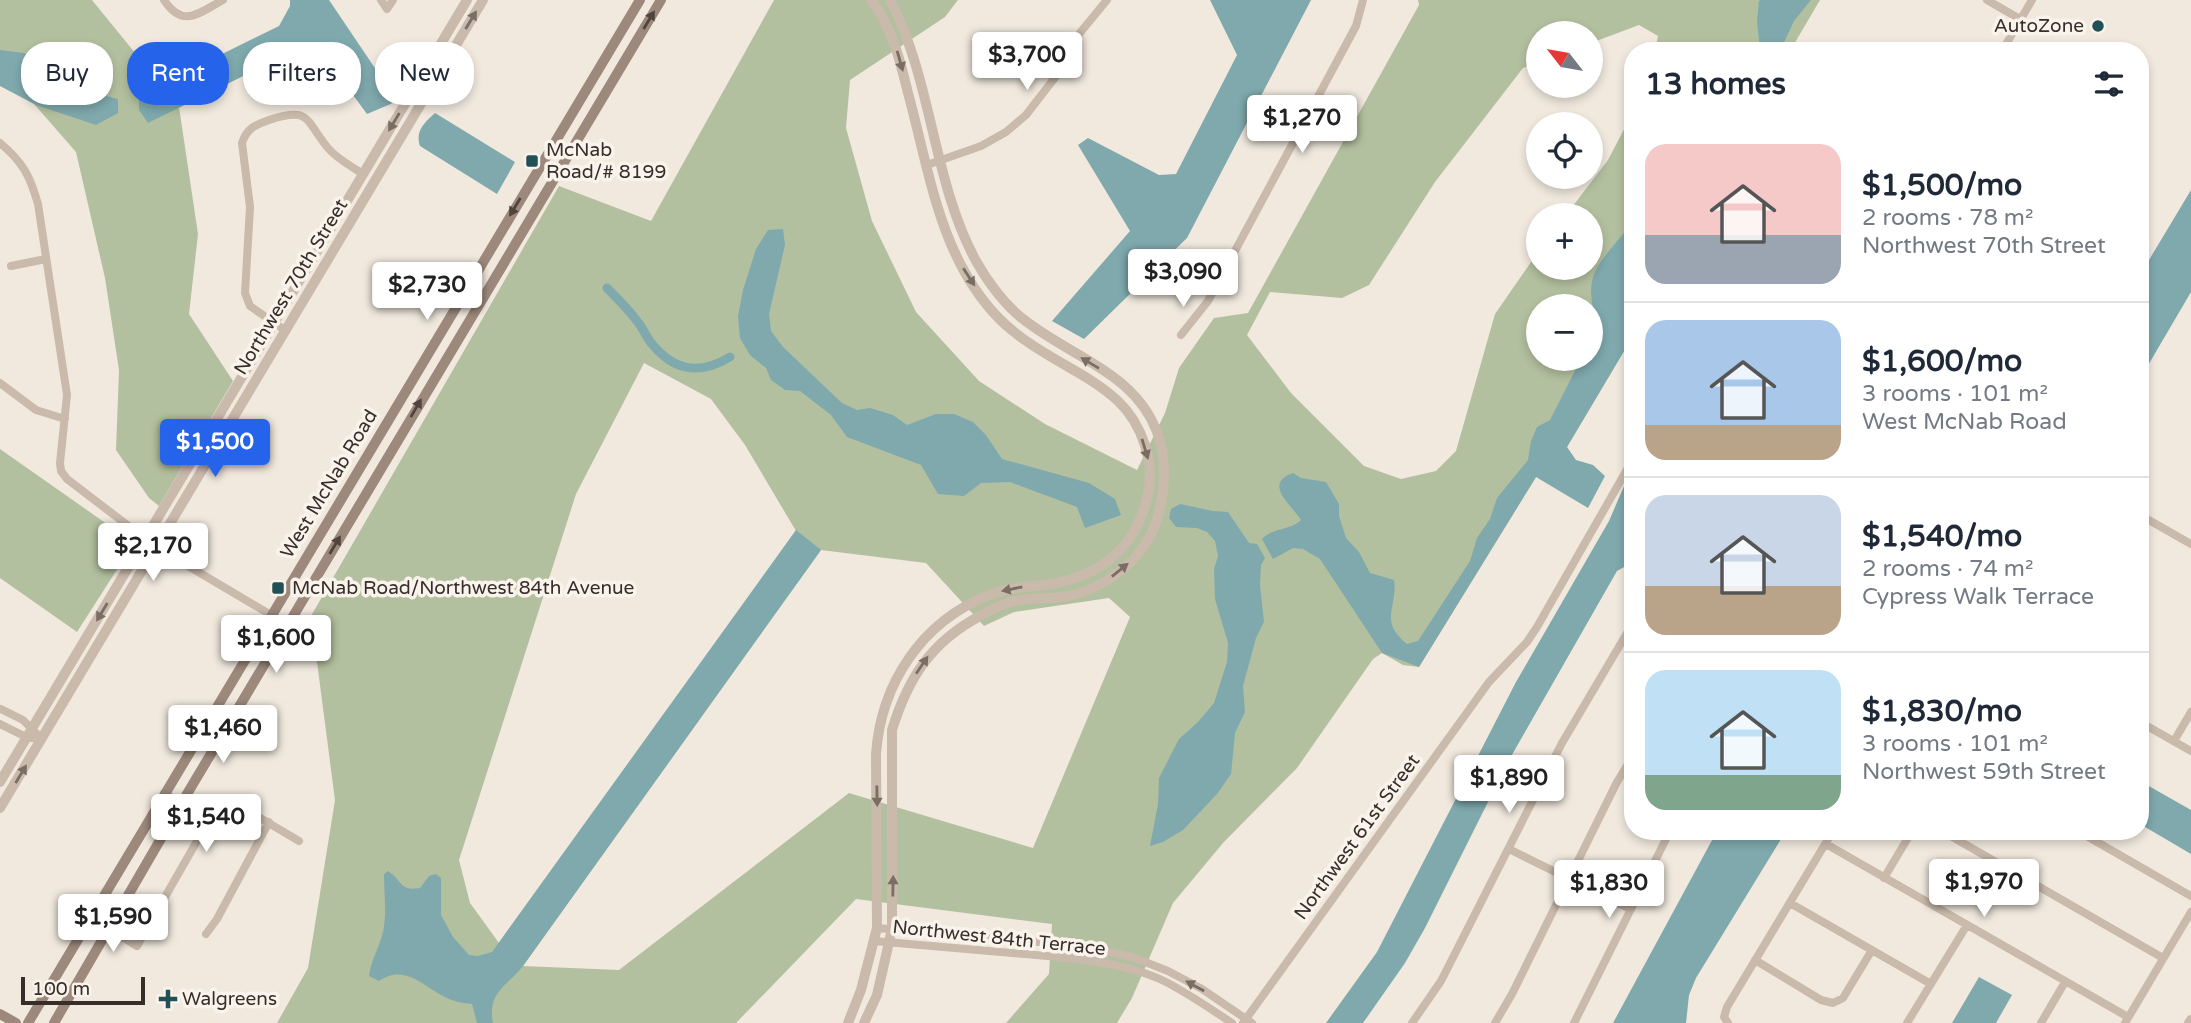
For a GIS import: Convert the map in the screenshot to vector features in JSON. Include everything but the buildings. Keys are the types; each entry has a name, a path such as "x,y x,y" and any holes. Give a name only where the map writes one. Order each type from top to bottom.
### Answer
{"main road":[{"name":"West McNab Road","path":"27,1023 639,0"},
{"name":"West McNab Road","path":"54,1023 440,366 517,244 661,0"},
{"path":"0,1014 16,1023"}],"street":[{"path":"164,0 171,11 185,18 223,0"},
{"path":"381,0 387,9 393,0"},
{"name":"Northwest 70th Street","path":"0,782 467,0"},
{"name":"Northwest 70th Street","path":"0,808 484,0"},
{"path":"848,1023 861,990 877,928 878,728 898,673 914,650 938,625 961,608 990,594 1072,579 1090,573 1112,559 1130,540 1143,515 1149,490 1150,467 1145,445 1120,403 1102,388 1011,330 982,298 964,270 949,240 894,44 871,0"},
{"path":"864,1023 877,995 892,929 892,730 911,681 927,657 948,636 971,621 1018,600 1063,597 1098,586 1123,570 1143,548 1157,522 1164,495 1166,470 1161,441 1150,417 1126,388 1112,376 1020,317 994,289 977,263 964,236 910,44 890,0"},
{"path":"927,165 985,144 1006,132 1026,115 1060,71 1079,34 1107,0"},
{"path":"1181,335 1208,300 1356,26 1363,0"},
{"path":"1987,0 2020,19"},
{"path":"2008,42 2032,0"},
{"path":"910,100 925,95"},
{"path":"286,331 250,306 245,293 250,207 242,143 246,134 257,124 291,113 299,115 310,121 327,148 363,174"},
{"path":"0,144 15,155 31,178 38,204 67,395 61,471 67,479 156,547 288,625"},
{"path":"11,266 46,259"},
{"path":"0,383 36,410 65,419"},
{"path":"1125,410 1126,388"},
{"name":"Northwest 61st Street","path":"1247,1022 1489,682 1527,642 1624,475"},
{"path":"2149,520 2191,544"},
{"path":"1412,1023 1441,981 1562,743 1624,638"},
{"path":"75,657 87,664"},
{"path":"0,709 23,720 29,733"},
{"path":"2174,741 2191,712"},
{"path":"0,724 42,739"},
{"path":"2149,727 2191,751"},
{"path":"1495,1023 1624,771"},
{"path":"164,793 209,820"},
{"path":"110,929 137,946 209,820 223,805 235,803 299,841"},
{"path":"206,934 217,919 269,822"},
{"path":"1574,1023 1665,840"},
{"path":"1726,1020 1727,1007 1828,840"},
{"path":"1884,878 1907,840"},
{"path":"1958,840 2163,958"},
{"path":"2094,840 2191,896"},
{"path":"1826,844 2127,1020 2191,912"},
{"path":"1509,849 1630,909"},
{"path":"1790,902 1931,984"},
{"path":"1907,1023 1967,925"},
{"name":"Northwest 84th Terrace","path":"877,928 1084,946 1135,958 1202,989 1247,1022"},
{"name":"Northwest 84th Terrace","path":"874,941 1081,959 1132,970 1164,981 1232,1023"},
{"path":"1755,960 1821,1000 1833,1003 1843,998 1872,950"},
{"path":"2041,1023 2065,982"}],"green space":[{"path":"0,0 92,0 127,43 127,105 179,107 198,234 189,314 233,381 159,506 149,498 116,450 119,370 105,278 76,152 35,105 113,105 113,42 21,42 21,89 0,65"},
{"path":"774,0 958,0 945,17 850,80 846,128 872,221 916,312 979,381 1045,424 1137,470 1165,413 1179,368 1214,318 1248,313 1419,5 1418,0 1820,0 1795,42 1657,42 1658,36 1639,25 1603,38 1603,21 1526,21 1526,67 1435,182 1369,285 1342,298 1270,292 1247,335 1291,393 1364,466 1401,479 1436,471 1456,451 1495,314 1526,269 1526,280 1603,280 1603,203 1575,203 1586,189 1603,189 1603,167 1624,129 1624,351 1567,447 1536,477 1419,667 1403,665 1382,653 1373,659 1297,768 1223,843 1173,903 1132,998 1117,1023 1006,1023 1049,974 1052,924 856,899 736,1023 277,1023 308,968 335,800 311,616 559,186 651,221","holes":["644,363 711,399 745,445 796,531 499,943 470,903 459,860 576,494","821,550 926,563 984,626 1014,612 1109,598 1130,617 1033,848 849,793 619,970 523,966"]},
{"path":"0,449 134,543 77,632 0,578"}],"water":[{"path":"290,0 329,0 357,42 247,42 279,26 290,6"},
{"path":"1210,0 1311,0 1187,238 1084,339 1052,321 1130,231 1078,145 1088,138 1159,175 1176,174 1237,55"},
{"path":"1811,0 1794,21 1784,42 1759,42 1757,21 1759,1"},
{"path":"243,44 243,76 229,83 229,51"},
{"path":"361,47 375,68 375,105 388,105 367,114 360,105"},
{"path":"0,50 21,53 21,97 0,86"},
{"path":"113,98 118,99 118,113 96,125 36,105 113,105"},
{"path":"139,105 185,105 148,123 139,110"},
{"path":"435,113 515,162 497,194 420,146 420,132"},
{"path":"2191,190 2191,292 2149,364 2149,260"},
{"path":"783,229 785,245 769,314 771,331 783,347 842,403 857,410 870,408 893,415 907,425 936,414 954,414 973,422 986,435 1002,459 1089,483 1115,499 1121,515 1085,528 1077,507 1010,482 981,483 964,496 938,494 921,465 847,437 831,415 800,391 785,390 771,380 766,368 750,355 740,338 738,316 756,249 768,230"},
{"path":"1624,232 1624,351 1567,447 1576,460 1593,465 1605,476 1588,508 1536,477 1419,667 1382,653 1320,559 1303,549 1293,548 1273,559 1262,539 1301,520 1282,495 1280,483 1293,473 1301,478 1326,482 1339,504 1339,516 1346,538 1359,552 1370,573 1394,580 1391,614 1393,628 1407,644 1418,641 1470,561 1477,538 1490,519 1497,498 1528,460 1531,441 1537,427 1550,420 1575,371 1603,371 1603,294 1591,294 1593,280 1603,280 1603,258"},
{"path":"1624,486 1624,567 1617,571 1509,760 1425,928 1405,963 1363,1023 1326,1023 1377,952 1516,682 1609,521"},
{"path":"1180,504 1228,512 1249,543 1257,544 1265,558 1261,565 1260,585 1264,622 1256,638 1243,686 1245,712 1235,733 1231,774 1217,794 1183,830 1150,846 1158,804 1159,778 1179,739 1214,703 1227,662 1228,643 1215,599 1214,569 1218,556 1215,541 1207,532 1197,528 1176,527 1169,518 1171,509"},
{"path":"796,530 821,550 523,966 499,991 493,1004 493,1023 477,1023 472,1004 445,997 409,976 390,976 379,981 369,976 383,932 384,874 388,871 405,887 413,889 420,888 429,876 436,874 441,878 441,915 453,937 469,955 478,956 492,952"},
{"path":"2149,786 2191,810 2191,854 2149,829"},
{"path":"1712,840 1780,840 1696,978 1689,995 1686,1023 1613,1023"},
{"path":"1979,977 2012,995 1996,1023 1952,1023"}],"waterway":[{"path":"607,288 634,317 652,344 670,360 688,368 698,368 730,357"}],"place":[{"name":"AutoZone","path":"2098,26"},
{"name":"McNab Road/# 8199","path":"532,161"},
{"name":"McNab Road/Northwest 84th Avenue","path":"278,588"},
{"name":"Walgreens","path":"168,999"}]}
